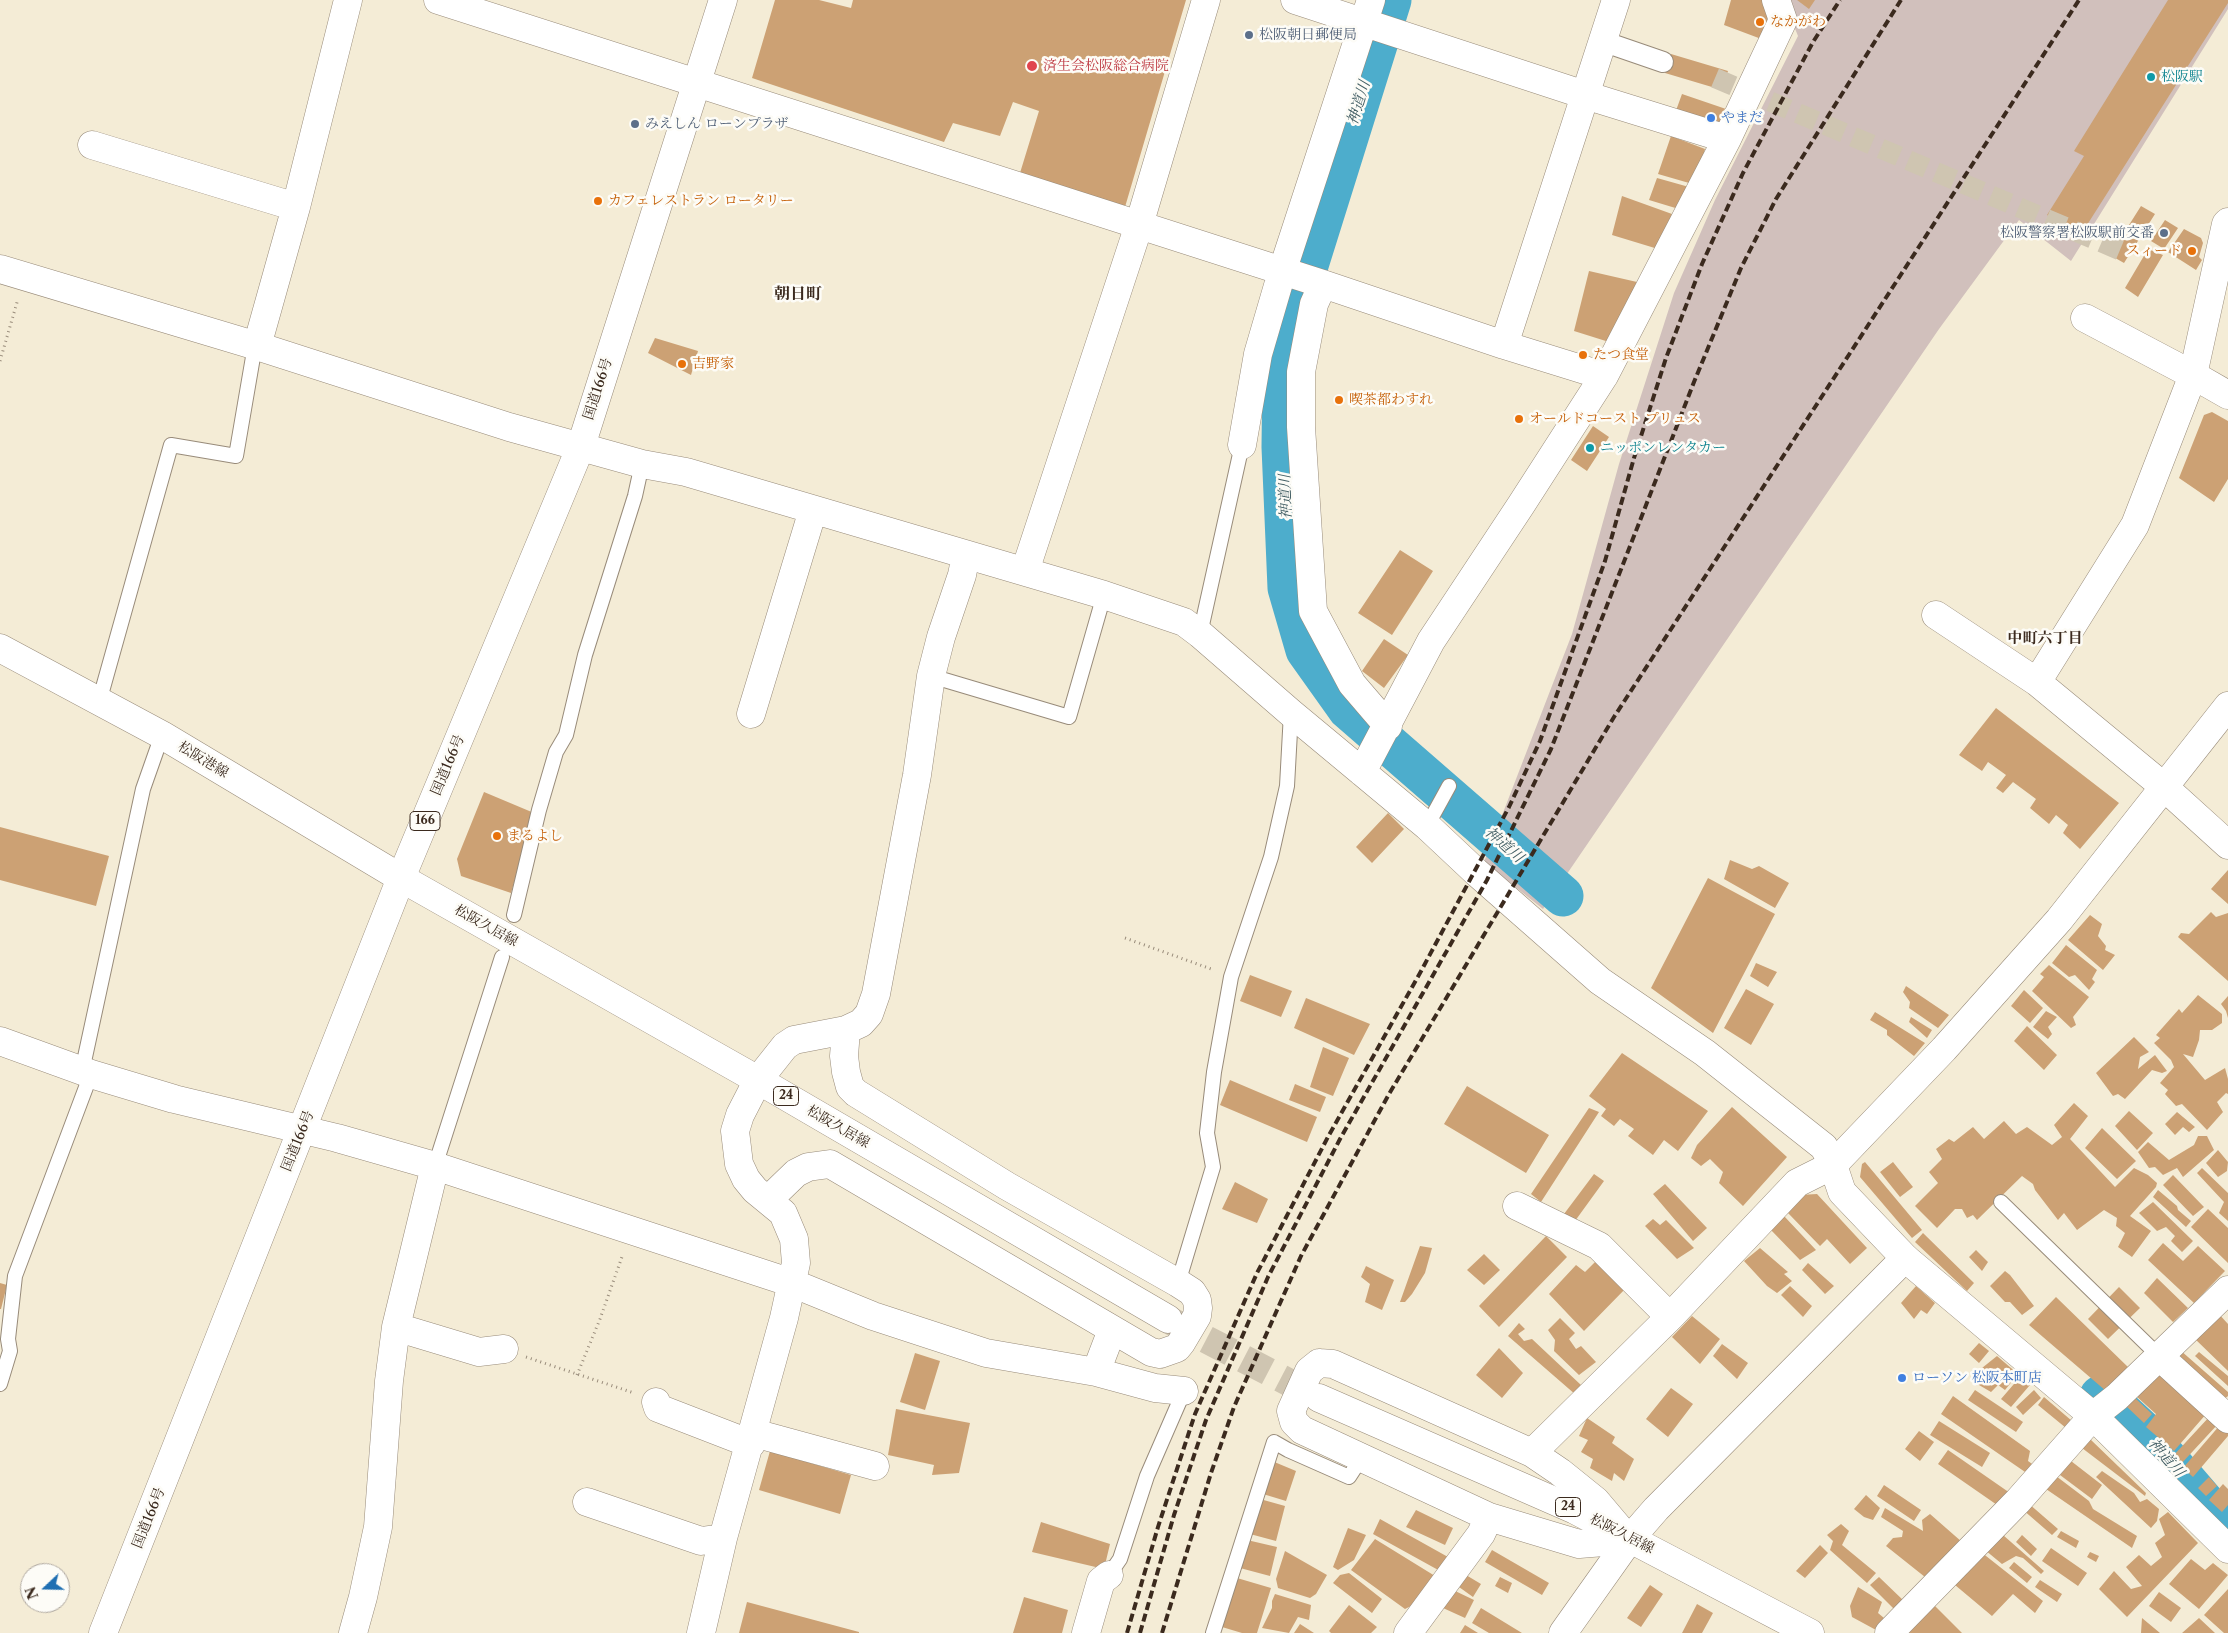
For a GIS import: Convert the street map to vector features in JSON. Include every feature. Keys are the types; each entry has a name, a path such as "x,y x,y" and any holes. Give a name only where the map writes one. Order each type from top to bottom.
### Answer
{"main road":[{"path":"257,346 296,207 348,0"},
{"path":"438,0 477,6 696,84 1604,376"},
{"name":"国道166号","path":"103,1633 401,878 581,446 723,0"},
{"path":"1025,571 1139,225 1206,0"},
{"path":"1295,0 1374,20 1584,95 1727,139"},
{"path":"1504,345 1616,0"},
{"path":"1362,772 1388,726 1431,641 1522,505 1604,376 1727,139 1783,20 1776,0"},
{"path":"1242,445 1258,354 1303,278 1374,20"},
{"path":"92,145 296,207"},
{"path":"2037,682 2135,525 2193,375 2226,224 2228,222"},
{"path":"12,273 257,346 509,427 642,464 686,472 1025,571 1184,622 1427,826 1476,872 1600,981 1705,1053 1824,1147 1833,1165 1842,1192 1905,1258 2104,1407 2228,1549"},
{"path":"1303,278 1314,304 1301,372 1301,427 1313,611 1352,684 1388,726"},
{"path":"2085,318 2228,395"},
{"path":"751,714 813,510"},
{"path":"700,1633 723,1538 752,1438 796,1263 794,1239 783,1213 755,1190 746,1179 739,1164 735,1131 740,1115 758,1080 776,1056 794,1040 846,1030 861,1023 869,1014 876,994 917,775 931,676 941,637 962,575 966,555"},
{"path":"1936,615 2037,682 2163,786 2228,845"},
{"name":"松阪港線","path":"0,648 162,735 401,878"},
{"path":"1532,1453 1670,1317 1797,1183 1833,1165 1944,1049 2059,920 2228,706"},
{"name":"松阪久居線","path":"401,878 758,1080 1168,1319"},
{"path":"768,1200 796,1174 808,1167 830,1164 1151,1352 1166,1353 1177,1348 1182,1343 1196,1316 1198,1308 1192,1292 1007,1186 856,1093 850,1087 846,1072 844,1056 846,1030"},
{"path":"0,1041 86,1072 174,1099 337,1138 435,1166 792,1283 872,1316 986,1353 1096,1372 1155,1388 1184,1391"},
{"path":"353,1633 378,1527 389,1382 396,1327 435,1166"},
{"path":"1517,1206 1599,1246 1670,1317"},
{"path":"1563,1633 1629,1540 1656,1509 1905,1258"},
{"path":"1889,1633 2018,1501 2104,1407 2160,1357 2228,1290"},
{"path":"396,1327 479,1352 504,1349"},
{"path":"1096,1372 1112,1330"},
{"path":"2160,1357 2228,1419"},
{"path":"1319,1363 1332,1364 1433,1411 1532,1453 1560,1472 1596,1501 1629,1540 1579,1544 1489,1517 1302,1430 1294,1422 1291,1411 1309,1371 1319,1363"},
{"name":"松阪久居線","path":"1319,1398 1574,1510 1629,1540 1656,1551 1810,1633"},
{"path":"656,1402 658,1408 752,1438 875,1466"},
{"path":"588,1502 700,1541 723,1538"},
{"path":"1408,1633 1480,1534 1489,1517"},
{"path":"1086,1633 1102,1581 1109,1575"}],"street":[{"path":"1602,41 1663,62"}],"lane":[{"path":"99,702 171,445 236,456 253,357 257,346"},
{"path":"1200,634 1242,445"},
{"path":"514,915 539,810 556,752 566,735 585,655 635,496 642,464"},
{"path":"931,676 1069,717 1104,595"},
{"path":"1178,1283 1213,1167 1207,1133 1214,1072 1231,976 1272,857 1287,786 1291,713"},
{"path":"0,1384 10,1352 8,1339 15,1276 86,1072 143,789 162,735"},
{"path":"1427,826 1449,786"},
{"path":"435,1166 502,957"},
{"path":"2001,1202 2160,1357"},
{"path":"1109,1575 1120,1559 1147,1476 1184,1391"},
{"path":"1213,1633 1274,1442 1349,1477 1362,1457"}],"path":[{"path":"0,361 12,273"},
{"path":"1125,938 1231,976"},
{"path":"576,1375 600,1319 631,1230"},
{"path":"504,1349 656,1402"}],"shaded area":[{"path":"1791,0 2228,0 2228,9 2071,261 2019,220 1939,329 1543,909 1484,862 1572,634 1619,464 1674,293 1715,200 1798,36 1792,21"}],"building":[{"path":"775,0 819,0 851,8 853,0 1186,0 1125,207 1020,173 1039,111 1013,102 1000,136 953,123 944,142 752,78"},
{"path":"1731,0 1762,0 1767,9 1767,25 1764,40 1724,25"},
{"path":"1797,0 1815,0 1809,9"},
{"name":"松阪駅","path":"2168,0 2228,0 2228,3 2080,236 2047,215 2084,156 2074,151"},
{"path":"1671,54 1728,71 1722,90 1665,73"},
{"path":"1682,94 1726,109 1717,131 1674,116"},
{"path":"1671,136 1705,149 1696,185 1658,174"},
{"path":"1657,178 1689,187 1682,210 1649,200"},
{"path":"1622,196 1672,214 1658,249 1612,235"},
{"path":"2141,206 2155,214 2124,263 2110,255"},
{"path":"2165,220 2178,228 2164,249 2151,241"},
{"path":"2184,229 2201,238 2203,243 2199,257 2202,260 2196,270 2168,252"},
{"path":"2148,249 2163,255 2138,297 2125,288"},
{"path":"1589,271 1637,282 1609,342 1574,331"},
{"name":"吉野家","path":"655,338 698,351 691,375 648,353"},
{"path":"2212,412 2228,421 2228,479 2214,502 2179,478 2204,415"},
{"name":"ニッポンレンタカー","path":"1593,426 1609,437 1587,471 1571,460"},
{"path":"1400,550 1433,571 1392,635 1358,613"},
{"path":"1384,639 1408,655 1384,688 1362,671"},
{"path":"1996,708 2119,803 2080,849 2063,833 2068,825 2056,815 2049,824 2030,808 2036,799 2013,782 2003,793 1996,788 2006,775 1988,762 1982,771 1959,755"},
{"name":"まるよし","path":"484,792 534,813 511,893 461,876 457,859"},
{"path":"1388,813 1404,829 1372,863 1356,847"},
{"path":"0,827 109,856 96,906 0,880"},
{"path":"1730,860 1752,869 1759,866 1789,883 1775,908 1724,879"},
{"path":"2228,870 2228,904 2211,889"},
{"path":"1708,878 1775,914 1713,1033 1651,988"},
{"path":"2211,912 2216,917 2228,913 2228,981 2178,937 2181,933 2189,934"},
{"path":"2090,915 2102,924 2098,936 2106,946 2105,950 2115,955 2103,970 2068,940"},
{"path":"2066,945 2097,970 2092,979 2095,982 2089,990 2075,975 2069,977 2052,963"},
{"path":"1756,963 1777,972 1768,987 1750,976"},
{"path":"2049,965 2089,997 2073,1017 2076,1025 2071,1028 2032,991 2044,977 2040,974"},
{"path":"1250,975 1292,991 1281,1017 1240,1001"},
{"path":"1906,986 1949,1015 1938,1028 1909,1008 1910,1002 1903,992"},
{"path":"1746,989 1774,1004 1751,1045 1724,1028"},
{"path":"2024,990 2043,1008 2030,1023 2011,1006"},
{"path":"2198,995 2222,1014 2222,1023 2212,1030 2200,1030 2199,1040 2193,1057 2183,1054 2205,1080 2225,1068 2228,1079 2228,1094 2226,1093 2217,1102 2223,1112 2207,1130 2182,1104 2176,1106 2165,1094 2168,1090 2160,1083 2174,1067 2171,1060 2154,1043 2160,1038 2156,1035 2179,1009 2182,1013"},
{"path":"2228,996 2228,1018 2221,1004"},
{"path":"1306,998 1370,1024 1354,1055 1294,1028"},
{"path":"2046,1011 2057,1017 2048,1027 2052,1034 2048,1039 2033,1027"},
{"path":"1875,1012 1925,1043 1914,1056 1887,1035 1887,1030 1870,1020"},
{"path":"1911,1017 1932,1030 1927,1038 1909,1022"},
{"path":"2027,1026 2057,1055 2044,1070 2014,1041"},
{"path":"2134,1037 2149,1052 2140,1057 2138,1069 2155,1055 2167,1071 2162,1073 2152,1070 2125,1099 2118,1094 2113,1096 2096,1073"},
{"path":"1323,1047 1349,1058 1333,1096 1310,1087"},
{"path":"1622,1053 1708,1111 1678,1151 1664,1140 1653,1155 1628,1136 1634,1129 1620,1119 1614,1126 1601,1116 1606,1109 1589,1096"},
{"path":"1230,1080 1317,1117 1307,1142 1220,1105"},
{"path":"1295,1084 1326,1097 1320,1112 1289,1100"},
{"path":"1467,1086 1549,1135 1526,1173 1444,1124"},
{"path":"2074,1103 2088,1116 2070,1139 2115,1187 2134,1168 2148,1175 2157,1183 2156,1187 2130,1216 2151,1231 2132,1257 2118,1247 2125,1233 2116,1226 2117,1218 2104,1210 2077,1230 2064,1213 2058,1220 2035,1190 2033,1184 2022,1176 1977,1220 1973,1215 1967,1218 1962,1209 1955,1209 1937,1228 1915,1206 1938,1183 1929,1172 1942,1159 1936,1149 1949,1139 1954,1142 1973,1127 1984,1139 2004,1121 2016,1134 2027,1127 2052,1145 2062,1137 2054,1125"},
{"path":"1732,1107 1787,1157 1743,1206 1719,1183 1723,1172 1710,1159 1701,1166 1691,1158 1697,1145"},
{"path":"1589,1108 1599,1112 1541,1202 1531,1194"},
{"path":"2129,1111 2153,1133 2137,1150 2115,1126"},
{"path":"2177,1112 2195,1127 2189,1132 2183,1127 2175,1135 2165,1124"},
{"path":"2102,1128 2136,1161 2117,1179 2085,1148"},
{"path":"2198,1136 2207,1136 2214,1150 2183,1177 2177,1168 2163,1175 2155,1167 2149,1168 2138,1152 2148,1142 2169,1160 2194,1145"},
{"path":"2218,1150 2228,1162 2227,1171 2218,1177 2206,1163"},
{"path":"1865,1162 1922,1230 1912,1238 1860,1177 1862,1164"},
{"path":"1893,1162 1913,1187 1900,1197 1880,1172"},
{"path":"2202,1168 2228,1193 2228,1221 2219,1213 2224,1202 2197,1173"},
{"path":"1594,1174 1604,1181 1575,1221 1564,1214"},
{"path":"2173,1175 2204,1207 2193,1216 2163,1185"},
{"path":"1235,1182 1268,1199 1257,1223 1222,1209"},
{"path":"1665,1184 1707,1228 1693,1241 1653,1194"},
{"path":"2158,1190 2191,1221 2186,1227 2153,1197"},
{"path":"1817,1194 1867,1248 1850,1264 1827,1239 1820,1246 1788,1213 1800,1195"},
{"path":"2153,1202 2193,1241 2182,1252 2171,1241 2175,1236 2166,1227 2157,1231 2139,1213"},
{"path":"2208,1209 2228,1228 2228,1263 2191,1227"},
{"path":"1784,1216 1816,1250 1800,1260 1771,1230"},
{"path":"1653,1219 1660,1225 1666,1220 1694,1248 1677,1259 1645,1226"},
{"path":"1923,1233 1974,1283 1967,1291 1915,1242"},
{"path":"1546,1236 1567,1257 1499,1327 1479,1306"},
{"path":"2163,1243 2183,1261 2198,1246 2225,1271 2194,1303 2148,1260"},
{"path":"1420,1246 1432,1248 1425,1273 1412,1294 1405,1302 1400,1302"},
{"path":"1760,1248 1788,1272 1784,1274 1792,1281 1777,1293 1767,1286 1744,1261"},
{"path":"1976,1250 1988,1262 1982,1271 1969,1257"},
{"path":"1484,1254 1500,1270 1484,1285 1467,1270"},
{"path":"1598,1259 1627,1287 1584,1331 1549,1294 1576,1265 1585,1272"},
{"path":"1808,1263 1834,1286 1825,1294 1802,1270"},
{"path":"1366,1266 1394,1280 1382,1310 1365,1302 1370,1284 1361,1277"},
{"path":"2005,1271 2034,1306 2022,1315 2010,1302 2005,1302 1990,1286"},
{"path":"2157,1278 2188,1308 2173,1322 2144,1293"},
{"path":"0,1283 7,1285 1,1309 0,1309"},
{"path":"1790,1286 1812,1306 1803,1317 1781,1295"},
{"path":"1916,1286 1935,1303 1927,1314 1921,1310 1914,1319 1901,1303"},
{"path":"2119,1287 2140,1308 2108,1339 2088,1319"},
{"path":"2056,1297 2129,1368 2106,1391 2029,1325"},
{"path":"2218,1313 2228,1324 2228,1371 2193,1337"},
{"path":"1692,1316 1720,1339 1700,1364 1672,1337"},
{"path":"1560,1318 1575,1333 1569,1339 1576,1349 1581,1346 1596,1362 1579,1375 1554,1351 1555,1340 1548,1330"},
{"path":"1519,1323 1525,1329 1518,1334 1524,1341 1532,1339 1581,1385 1576,1395 1508,1336"},
{"path":"1979,1343 1989,1351 1979,1363 1969,1354"},
{"path":"1722,1344 1748,1363 1737,1379 1713,1356"},
{"path":"1499,1348 1523,1373 1502,1398 1476,1375"},
{"path":"2180,1350 2228,1392 2228,1396 2222,1401 2176,1356"},
{"path":"2199,1352 2228,1376 2228,1386 2195,1356"},
{"path":"915,1353 940,1361 925,1410 900,1402"},
{"path":"1997,1356 2018,1374 2005,1390 1998,1385 1991,1392 1979,1385 1972,1376"},
{"path":"2161,1373 2207,1413 2174,1451 2146,1427 2156,1414 2136,1396"},
{"path":"2020,1377 2030,1385 2011,1407 2001,1399"},
{"path":"1671,1388 1693,1404 1668,1437 1646,1419"},
{"path":"1975,1390 2023,1422 2016,1432 1968,1400"},
{"path":"2034,1390 2041,1398 2023,1415 2016,1407"},
{"path":"1953,1396 2030,1451 2028,1461 2035,1466 2028,1474 1941,1414"},
{"path":"2044,1397 2072,1421 2066,1428 2038,1405"},
{"path":"2134,1397 2152,1414 2144,1423 2126,1406"},
{"path":"896,1409 970,1423 959,1473 932,1475 934,1465 888,1455"},
{"path":"2210,1416 2218,1424 2181,1464 2173,1456"},
{"path":"1587,1418 1615,1437 1612,1443 1634,1459 1624,1481 1614,1473 1612,1481 1590,1468 1593,1459 1581,1452 1588,1440 1579,1436"},
{"path":"1939,1421 1990,1453 1982,1467 1930,1435"},
{"path":"2220,1425 2228,1432 2228,1436 2193,1477 2183,1468"},
{"path":"1919,1431 1934,1442 1920,1461 1905,1449"},
{"path":"2090,1439 2146,1493 2145,1496 2082,1448"},
{"path":"1948,1450 2010,1493 2000,1507 1938,1464"},
{"path":"770,1451 851,1475 840,1514 759,1490"},
{"path":"1272,1461 1296,1471 1286,1501 1263,1494"},
{"path":"2071,1461 2102,1485 2092,1499 2060,1475"},
{"path":"2102,1471 2134,1493 2140,1502 2147,1499 2159,1509 2157,1521 2151,1528 2096,1477"},
{"path":"2056,1476 2089,1501 2093,1509 2137,1536 2132,1548 2046,1489"},
{"path":"2209,1477 2217,1486 2206,1496 2198,1488"},
{"path":"2223,1484 2228,1489 2228,1505 2222,1512 2209,1500"},
{"path":"1884,1485 1921,1510 1914,1521 1877,1496"},
{"path":"1866,1495 1880,1508 1873,1520 1864,1517 1854,1509"},
{"path":"1260,1499 1285,1506 1276,1541 1250,1534"},
{"path":"2028,1503 2058,1529 2052,1535 2022,1509"},
{"path":"1885,1508 1923,1531 1922,1520 1930,1514 1962,1542 1930,1581 1886,1546 1893,1538 1902,1537 1903,1531 1881,1517"},
{"path":"1416,1510 1453,1528 1445,1545 1406,1527"},
{"path":"2168,1512 2198,1543 2127,1617 2099,1589 2114,1571 2131,1589 2142,1586 2126,1567 2139,1555 2151,1566 2162,1557 2155,1543 2165,1535 2159,1519"},
{"path":"1380,1519 1448,1557 1440,1571 1373,1534"},
{"path":"1041,1522 1110,1544 1104,1569 1032,1552"},
{"path":"1841,1524 1849,1531 1842,1545 1876,1573 1867,1583 1830,1550 1833,1541 1827,1535"},
{"path":"1348,1528 1366,1535 1354,1560 1338,1570 1333,1567"},
{"path":"2061,1531 2079,1541 2076,1548 2057,1537"},
{"path":"2003,1535 2044,1571 2041,1574 2023,1558 2016,1556 2002,1564 1985,1550"},
{"path":"2022,1535 2037,1549 2031,1556 2016,1542"},
{"path":"1375,1539 1435,1576 1413,1605 1405,1609 1351,1570"},
{"path":"1247,1540 1277,1547 1270,1576 1240,1568"},
{"path":"1820,1545 1828,1553 1805,1578 1796,1571"},
{"path":"2051,1548 2087,1573 2078,1586 2042,1561"},
{"path":"1492,1550 1549,1583 1542,1595 1485,1562"},
{"path":"1285,1551 1327,1575 1316,1594 1310,1598 1278,1588 1276,1579"},
{"path":"1981,1552 2043,1601 2035,1613 2013,1594 1992,1616 1955,1585"},
{"path":"2090,1552 2099,1556 2096,1562 2087,1557"},
{"path":"2191,1559 2205,1570 2213,1563 2228,1575 2199,1609 2169,1584"},
{"path":"2014,1562 2032,1577 2027,1583 2009,1568"},
{"path":"1349,1573 1382,1599 1372,1613 1333,1583 1340,1575"},
{"path":"1466,1575 1481,1584 1473,1597 1459,1587"},
{"path":"1500,1577 1512,1583 1508,1593 1495,1586"},
{"path":"1879,1577 1904,1601 1895,1610 1870,1585"},
{"path":"1237,1578 1271,1588 1257,1633 1242,1633 1222,1627"},
{"path":"2040,1580 2062,1594 2057,1602 2035,1587"},
{"path":"1650,1585 1663,1594 1641,1627 1627,1618"},
{"path":"1858,1587 1882,1602 1878,1613 1884,1618 1876,1630 1852,1617 1850,1606"},
{"path":"1451,1589 1474,1600 1465,1618 1443,1608"},
{"path":"2228,1589 2228,1633 2224,1633 2204,1615"},
{"path":"2159,1592 2181,1608 2171,1622 2149,1606"},
{"path":"1275,1594 1311,1605 1309,1620 1298,1617 1289,1633 1262,1628 1272,1608"},
{"path":"1024,1597 1068,1610 1062,1633 1013,1633"},
{"path":"747,1602 859,1632 859,1633 739,1633"},
{"path":"1931,1602 1962,1633 1899,1633"},
{"path":"1697,1604 1713,1613 1702,1633 1682,1633"},
{"path":"1349,1605 1377,1627 1371,1633 1331,1633 1329,1631"},
{"path":"1481,1608 1522,1633 1489,1633 1472,1623"},
{"path":"2142,1618 2160,1633 2141,1633"},
{"path":"2199,1618 2215,1633 2182,1633"},
{"path":"1300,1624 1314,1633 1294,1633"},
{"path":"1465,1625 1478,1633 1460,1633"}],"waterway":[{"name":"神道川","path":"1391,0 1308,265 1283,366 1282,447 1288,588 1306,650 1348,709 1563,896"},
{"name":"神道川","path":"2100,1396 2120,1410 2146,1434 2207,1505 2228,1524"}],"tunnel":[{"path":"1715,78 2124,252"},
{"path":"1169,1320 1319,1398"}],"railway":[{"path":"1127,1633 1158,1527 1195,1414 1257,1273 1329,1135 1420,973 1509,807 1540,741 1605,561 1634,458 1666,358 1702,264 1743,173 1813,42 1840,0"},
{"path":"1140,1633 1174,1515 1206,1420 1268,1277 1340,1139 1487,880 1551,749 1694,382 1741,268 1776,199 1901,0"},
{"path":"1162,1633 1211,1473 1234,1407 1301,1256 1389,1094 1614,717 2079,0"}],"place":[{"name":"なかがわ","path":"1760,22"},
{"name":"松阪朝日郵便局","path":"1249,35"},
{"name":"済生会松阪総合病院","path":"1032,66"},
{"name":"松阪駅","path":"2151,77"},
{"name":"やまだ","path":"1711,118"},
{"name":"みえしん ローンプラザ","path":"635,124"},
{"name":"カフェレストラン ロータリー","path":"598,201"},
{"name":"松阪警察署松阪駅前交番","path":"2164,233"},
{"name":"スィード","path":"2192,251"},
{"name":"たつ食堂","path":"1583,355"},
{"name":"吉野家","path":"682,364"},
{"name":"喫茶都わすれ","path":"1339,400"},
{"name":"オールドコースト プリュス","path":"1519,419"},
{"name":"ニッポンレンタカー","path":"1590,448"},
{"name":"まるよし","path":"497,836"},
{"name":"ローソン 松阪本町店","path":"1902,1378"}],"district":[{"name":"朝日町","path":"798,294"},
{"name":"中町六丁目","path":"2045,639"}]}
